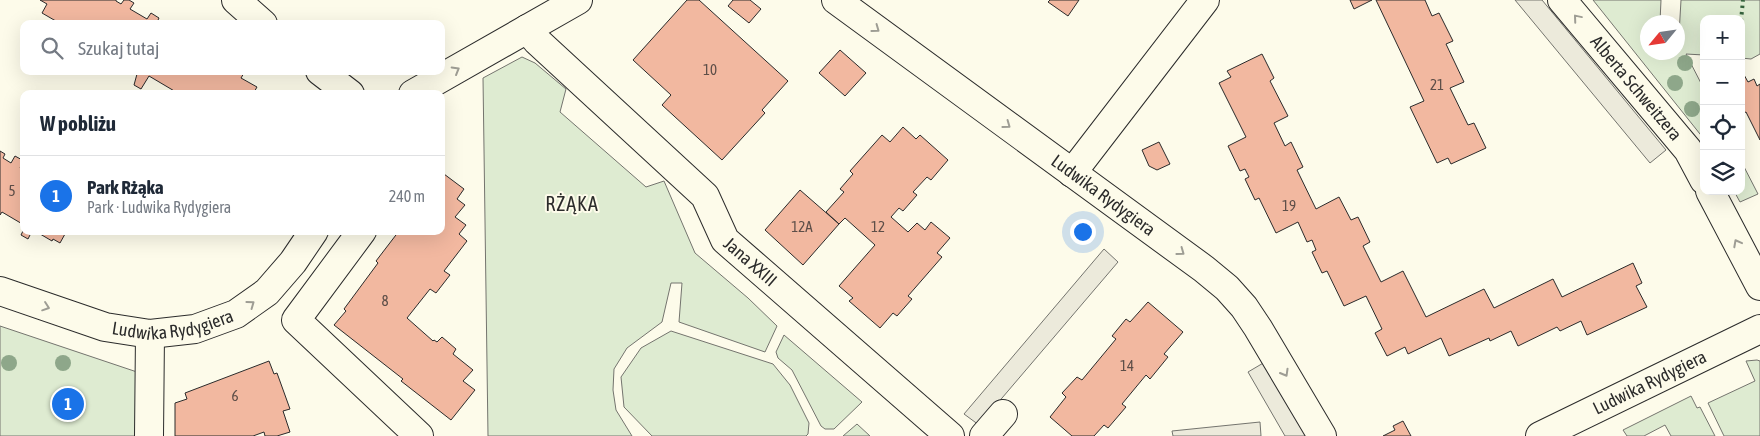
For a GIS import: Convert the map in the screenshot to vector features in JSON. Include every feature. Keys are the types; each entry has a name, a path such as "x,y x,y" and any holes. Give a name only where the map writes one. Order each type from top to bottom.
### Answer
{"street":[{"path":"236,0 258,20"},
{"path":"420,90 578,0"},
{"name":"Ludwika Rydygiera","path":"836,0 1204,268 1227,288 1244,306 1322,436"},
{"path":"1072,173 1205,0"},
{"name":"Alberta Schweitzera","path":"1562,0 1688,150 1700,172"},
{"name":"Jana XXIII","path":"527,29 537,41 704,196 725,240 950,436"},
{"path":"325,75 345,90"},
{"path":"1712,195 1760,286"},
{"name":"Ludwika Rydygiera","path":"0,291 105,327 150,334 194,329 236,314 268,292 311,235"},
{"path":"359,235 296,320 419,436"},
{"name":"Ludwika Rydygiera","path":"1540,436 1760,329"},
{"path":"149,436 150,334"},
{"path":"984,436 1002,414"}],"green space":[{"path":"1593,0 1661,0 1660,15 1640,15 1640,59"},
{"path":"1681,0 1760,0 1760,54 1751,59 1745,58 1745,15 1700,15 1700,55 1686,54 1700,81 1700,134 1641,60 1685,60 1685,15 1680,15"},
{"path":"522,57 535,63 566,89 560,112 646,187 664,181 695,253 748,298 777,326 765,352 679,322 682,283 671,283 662,322 627,348 614,369 613,390 616,410 632,436 488,436 483,78"},
{"path":"1745,169 1758,194 1740,202 1736,195 1745,195"},
{"path":"0,326 137,372 137,436 0,436"},
{"path":"671,331 773,364 790,385 809,423 808,434 806,436 652,436 624,407 621,377 641,348"},
{"path":"784,335 862,402 834,429 825,429 821,426 792,370 778,358 776,352"},
{"path":"1746,361 1760,361 1760,436 1724,436 1708,403 1755,381"},
{"path":"1691,396 1697,408 1700,407 1715,436 1671,436 1665,425 1644,436 1627,436 1623,430"},
{"path":"857,424 870,436 843,436"}],"shaded area":[{"path":"1515,0 1542,0 1666,150 1650,163"},
{"path":"1104,249 1118,262 979,425 964,414"},
{"path":"1265,362 1308,436 1285,436 1248,372"},
{"path":"1260,422 1261,436 1173,436 1172,431"}],"building":[{"path":"40,0 116,0 121,4 124,0 129,0 134,3 130,9 147,19 151,13 159,18 158,20 54,20 42,13 47,4"},
{"path":"687,0 699,0 788,81 762,110 765,113 722,160 662,105 671,95 633,60"},
{"path":"733,0 750,0 761,9 749,23 728,6"},
{"path":"1050,0 1079,0 1068,16 1048,2"},
{"path":"1350,0 1372,0 1354,9"},
{"path":"1376,0 1425,0 1432,16 1439,13 1453,41 1446,44 1464,82 1450,88 1468,125 1474,123 1486,148 1451,164 1448,158 1437,163 1410,107 1424,101"},
{"path":"840,50 866,73 845,96 819,73"},
{"path":"1262,54 1274,78 1270,81 1288,116 1274,123 1285,146 1291,142 1303,167 1297,170 1316,209 1339,197 1351,220 1358,217 1370,242 1363,246 1381,282 1403,271 1426,317 1484,289 1494,308 1553,279 1562,297 1633,263 1642,283 1636,286 1647,307 1587,335 1581,321 1560,331 1557,327 1518,346 1511,331 1490,341 1489,338 1449,356 1441,338 1408,354 1405,347 1387,356 1375,333 1382,329 1366,296 1344,306 1327,271 1322,273 1312,252 1316,250 1312,240 1307,242 1298,222 1276,233 1259,198 1255,200 1245,179 1249,177 1245,169 1240,171 1228,146 1246,137 1219,83 1231,77 1227,71"},
{"path":"137,75 243,75 241,78 257,87 255,90 173,90 149,76 141,89 134,85"},
{"path":"1745,77 1748,82 1754,79 1757,86 1760,84 1760,140 1746,112"},
{"path":"903,127 916,139 920,135 948,160 931,180 927,177 913,192 917,195 903,211 899,208 891,217 908,232 917,223 925,230 931,222 950,238 937,253 942,257 908,296 912,299 897,316 893,313 880,328 849,301 853,298 839,286 875,245 845,218 839,224 826,212 844,192 840,189 853,174 850,171 882,135 890,142"},
{"path":"1159,142 1170,164 1157,170 1149,166 1142,150"},
{"path":"0,151 5,154 3,158 11,163 15,156 20,159 20,223 2,212 0,215"},
{"path":"445,175 464,189 457,199 465,205 455,217 466,225 459,234 467,241 444,271 450,275 436,293 430,289 407,318 433,341 437,342 442,337 456,349 453,354 473,370 463,381 475,390 451,420 401,381 403,379 334,325 346,311 344,309 378,263 376,261 396,235 445,235"},
{"path":"800,190 839,224 803,265 765,230"},
{"path":"21,235 30,235 28,239"},
{"path":"42,235 64,235 60,243 53,239 52,241"},
{"path":"1148,302 1183,332 1164,354 1168,357 1150,379 1146,375 1122,404 1126,407 1108,428 1104,425 1094,436 1072,436 1050,417 1066,397 1062,393 1077,377 1082,380 1116,339 1112,336 1126,319 1130,322"},
{"path":"269,361 274,374 277,373 290,409 283,411 290,432 277,436 265,436 264,432 253,436 175,436 175,403 187,399 185,393"},
{"path":"1403,421 1411,436 1383,436 1395,430 1393,426"}],"hedge":[{"path":"1742,15 1743,0"}],"place":[{"name":"Park Rżąka","path":"68,404"}],"district":[{"name":"RŻĄKA","path":"572,204"}]}
